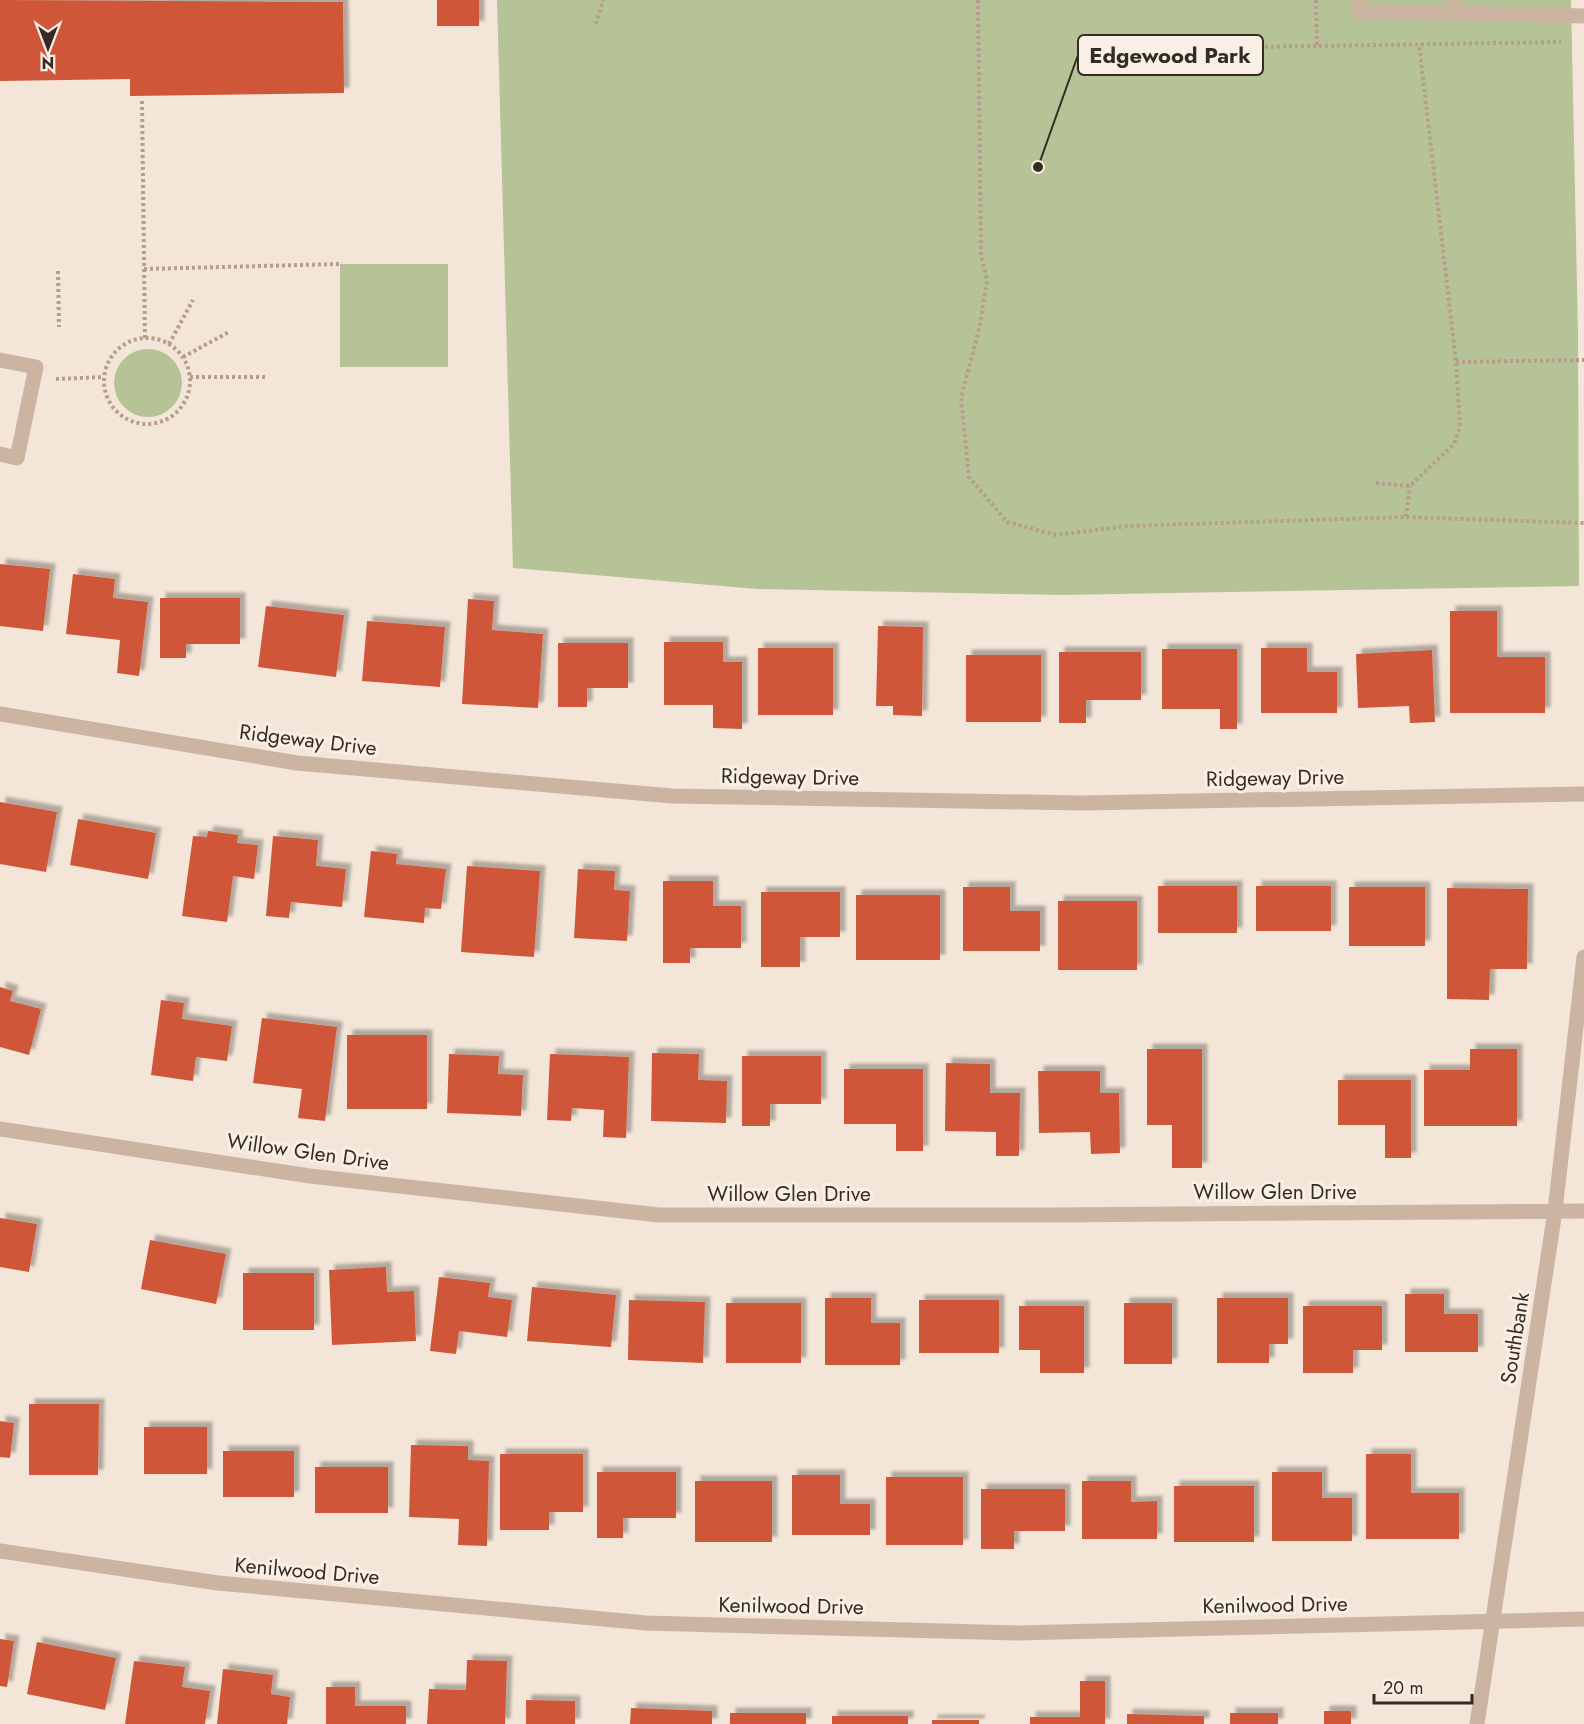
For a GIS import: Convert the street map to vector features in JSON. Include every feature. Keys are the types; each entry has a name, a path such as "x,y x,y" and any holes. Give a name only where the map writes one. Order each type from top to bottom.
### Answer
{"street":[{"path":"1360,0 1360,12 1454,7 1584,16"},
{"path":"0,360 36,367 17,458 0,454"},
{"name":"Ridgeway Drive","path":"0,714 297,763 672,796 1083,803 1584,794"},
{"name":"Southbank","path":"1477,1724 1555,1211 1584,957"},
{"name":"Willow Glen Drive","path":"0,1129 310,1176 659,1215 1584,1211"},
{"name":"Kenilwood Drive","path":"0,1551 218,1583 646,1623 1017,1633 1584,1619"}],"path":[{"path":"596,24 603,0"},
{"path":"978,0 981,255 987,280 980,325 961,398 969,477 1006,522 1056,535 1127,526 1406,517 1584,523"},
{"path":"1316,0 1317,46"},
{"path":"1133,49 1572,42"},
{"path":"1406,517 1410,486 1454,444 1460,428 1456,362 1419,44"},
{"path":"142,101 145,338"},
{"path":"144,269 340,264"},
{"path":"58,271 59,327"},
{"path":"169,344 193,300"},
{"path":"183,357 229,332"},
{"path":"145,338 158,339 169,344 183,357 190,377 188,393 182,407 170,418 155,424 139,424 124,418 112,408 105,394 104,378 107,362 117,350 130,342 145,338"},
{"path":"1456,362 1584,360"},
{"path":"190,377 266,377"},
{"path":"33,379 104,378"},
{"path":"1376,483 1410,486"}],"green space":[{"path":"497,0 1571,0 1578,335 1579,586 1061,595 757,589 513,568"},
{"path":"340,264 448,264 448,367 340,367"},
{"path":"148,349 161,352 172,359 179,370 182,383 179,396 172,407 161,414 148,417 135,414 124,407 117,396 114,383 117,370 124,359 135,352"}],"building":[{"path":"0,0 343,2 344,93 130,96 130,79 0,81"},
{"path":"437,0 479,0 479,26 437,26"},
{"path":"0,564 50,569 43,631 0,626"},
{"path":"73,574 115,579 113,598 148,602 139,676 117,673 120,640 66,634"},
{"path":"160,598 240,598 240,644 186,644 186,658 160,658"},
{"path":"468,599 494,601 492,630 543,634 538,708 462,704"},
{"path":"266,606 344,615 336,677 258,667"},
{"path":"1450,611 1497,611 1497,657 1545,657 1545,713 1450,713"},
{"path":"367,621 445,627 440,687 362,681"},
{"path":"878,626 923,627 922,716 893,715 893,706 876,706"},
{"path":"664,642 723,642 723,662 742,662 742,729 713,728 713,705 664,705"},
{"path":"558,643 628,643 628,688 587,688 587,707 558,707"},
{"path":"758,648 833,648 833,715 758,715"},
{"path":"1261,648 1307,648 1307,672 1337,672 1337,713 1261,713"},
{"path":"1162,649 1237,649 1237,729 1220,729 1220,709 1162,709"},
{"path":"1432,650 1435,722 1410,723 1409,706 1358,708 1356,654"},
{"path":"1059,652 1141,652 1141,700 1086,700 1086,723 1059,723"},
{"path":"966,655 1041,655 1041,722 966,722"},
{"path":"0,802 57,812 46,872 0,864"},
{"path":"78,819 156,833 148,879 70,865"},
{"path":"208,831 238,835 237,843 258,845 254,879 233,876 227,922 182,916 193,836 207,837"},
{"path":"273,836 318,840 316,866 346,869 342,907 291,902 289,918 266,916"},
{"path":"371,851 397,854 396,864 446,869 441,909 425,908 424,923 364,917"},
{"path":"467,866 540,871 534,957 461,952"},
{"path":"578,869 615,871 614,890 630,891 627,941 574,938"},
{"path":"663,881 713,881 713,906 741,906 741,948 690,948 690,963 663,963"},
{"path":"1158,886 1237,886 1237,933 1158,933"},
{"path":"1256,886 1331,886 1331,931 1256,931"},
{"path":"963,887 1010,887 1010,911 1040,911 1040,951 963,951"},
{"path":"1349,887 1425,887 1425,946 1349,946"},
{"path":"1447,888 1528,889 1527,969 1490,969 1489,1000 1447,999"},
{"path":"761,892 840,892 840,937 800,937 800,967 761,967"},
{"path":"856,895 940,895 940,960 856,960"},
{"path":"1058,901 1137,901 1137,970 1058,970"},
{"path":"0,987 13,991 10,1001 41,1009 29,1055 0,1047"},
{"path":"161,1000 184,1003 182,1019 232,1026 227,1061 196,1057 193,1081 151,1075"},
{"path":"262,1018 337,1027 325,1121 298,1118 302,1089 253,1083"},
{"path":"347,1035 427,1035 427,1109 347,1109"},
{"path":"1147,1049 1202,1049 1202,1168 1172,1168 1172,1125 1147,1125"},
{"path":"1470,1049 1517,1049 1517,1126 1424,1126 1424,1070 1470,1070"},
{"path":"652,1053 699,1054 698,1080 727,1081 726,1123 651,1121"},
{"path":"449,1054 499,1056 498,1074 523,1075 521,1116 447,1113"},
{"path":"550,1054 629,1057 626,1138 603,1137 604,1110 572,1108 571,1121 547,1120"},
{"path":"742,1056 821,1056 821,1104 770,1104 770,1126 742,1126"},
{"path":"946,1063 990,1064 990,1093 1020,1093 1019,1156 996,1156 996,1132 945,1131"},
{"path":"844,1069 923,1069 923,1151 896,1151 896,1124 844,1124"},
{"path":"1038,1071 1100,1071 1100,1093 1119,1093 1120,1153 1091,1154 1090,1132 1039,1133"},
{"path":"1338,1080 1411,1080 1411,1158 1385,1158 1385,1125 1338,1125"},
{"path":"0,1218 37,1224 29,1272 0,1267"},
{"path":"150,1240 226,1254 216,1304 141,1289"},
{"path":"386,1267 387,1292 414,1291 416,1341 332,1345 329,1270"},
{"path":"243,1273 314,1273 314,1330 243,1330"},
{"path":"439,1277 490,1283 488,1297 512,1300 507,1337 459,1331 456,1354 430,1351"},
{"path":"532,1287 616,1295 611,1347 527,1341"},
{"path":"1405,1294 1444,1294 1444,1314 1478,1314 1478,1352 1405,1352"},
{"path":"825,1298 871,1298 871,1323 900,1323 900,1365 825,1365"},
{"path":"1217,1298 1288,1298 1288,1344 1269,1344 1269,1363 1217,1363"},
{"path":"629,1300 705,1302 703,1363 628,1360"},
{"path":"919,1300 999,1300 999,1353 919,1353"},
{"path":"726,1303 801,1303 801,1363 726,1363"},
{"path":"1124,1303 1172,1303 1172,1364 1124,1364"},
{"path":"1019,1306 1084,1306 1084,1373 1040,1373 1040,1350 1019,1350"},
{"path":"1303,1306 1382,1306 1382,1350 1353,1350 1353,1373 1303,1373"},
{"path":"29,1404 99,1404 98,1475 29,1475"},
{"path":"0,1421 14,1423 10,1458 0,1457"},
{"path":"144,1427 207,1427 207,1474 144,1474"},
{"path":"411,1445 468,1446 468,1460 489,1461 487,1546 458,1545 459,1519 409,1517"},
{"path":"223,1451 294,1451 294,1497 223,1497"},
{"path":"500,1454 583,1454 583,1512 549,1512 549,1530 500,1530"},
{"path":"1366,1454 1411,1454 1411,1493 1459,1493 1459,1539 1366,1539"},
{"path":"315,1467 388,1467 388,1513 315,1513"},
{"path":"597,1472 676,1472 676,1518 623,1518 623,1538 597,1538"},
{"path":"1272,1472 1322,1472 1322,1498 1352,1498 1352,1541 1272,1541"},
{"path":"792,1475 840,1475 840,1504 870,1504 870,1535 792,1535"},
{"path":"886,1477 963,1477 963,1545 886,1545"},
{"path":"695,1481 772,1481 772,1542 695,1542"},
{"path":"1082,1481 1131,1481 1131,1502 1157,1501 1157,1539 1082,1539"},
{"path":"1174,1486 1254,1486 1254,1542 1174,1542"},
{"path":"981,1489 1065,1489 1065,1531 1014,1531 1014,1549 981,1549"},
{"path":"0,1639 14,1641 7,1687 0,1686"},
{"path":"37,1642 116,1658 105,1710 27,1694"},
{"path":"467,1660 507,1661 505,1724 427,1724 429,1689 466,1690"},
{"path":"134,1661 185,1667 182,1687 210,1691 205,1724 125,1724"},
{"path":"223,1669 273,1675 271,1694 290,1697 287,1724 217,1724"},
{"path":"1080,1681 1105,1681 1105,1724 1030,1724 1030,1717 1080,1717"},
{"path":"326,1687 355,1687 355,1706 406,1706 406,1724 326,1724"},
{"path":"526,1700 575,1701 575,1724 526,1724"},
{"path":"631,1708 712,1711 712,1724 630,1724"},
{"path":"1324,1711 1351,1711 1351,1724 1324,1724"},
{"path":"730,1713 806,1713 806,1724 730,1724"},
{"path":"1230,1713 1278,1713 1278,1724 1230,1724"},
{"path":"1127,1714 1204,1716 1204,1724 1127,1724"},
{"path":"832,1716 908,1716 908,1724 832,1724"},
{"path":"932,1720 979,1720 979,1724 932,1724"}],"place":[{"name":"Edgewood Park","path":"1038,167"}]}
